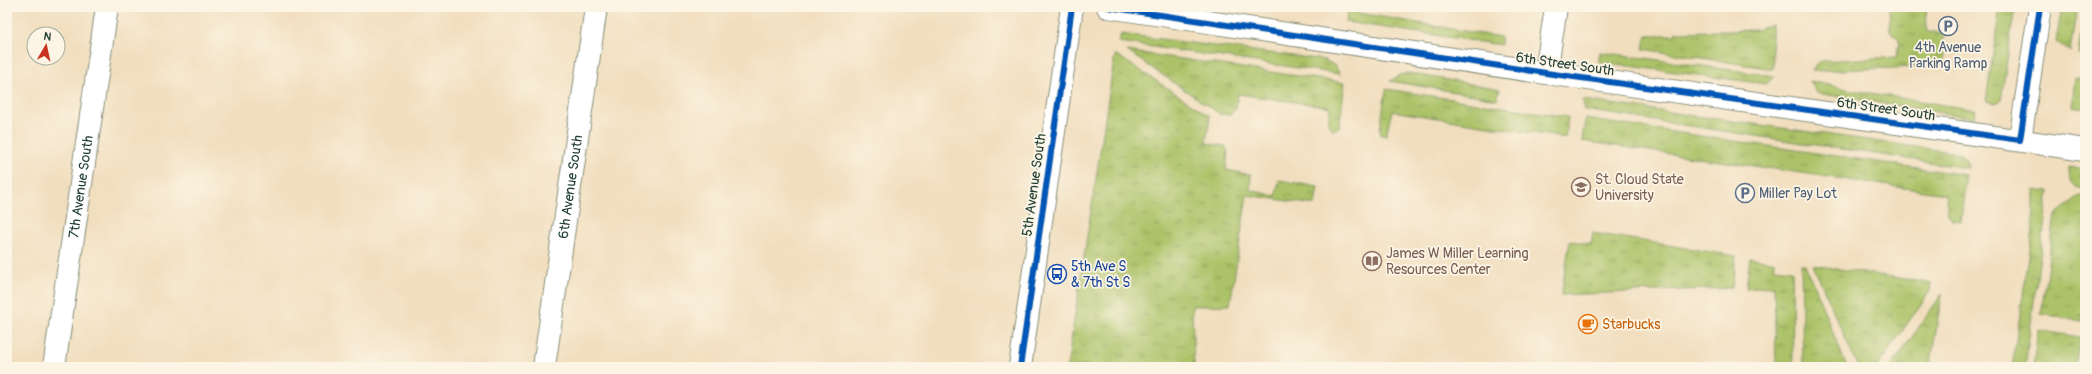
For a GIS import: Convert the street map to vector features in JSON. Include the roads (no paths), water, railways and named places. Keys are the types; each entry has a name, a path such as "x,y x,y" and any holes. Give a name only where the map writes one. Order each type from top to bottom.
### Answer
{"street":[{"name":"7th Avenue South","path":"54,367 107,7"},
{"name":"6th Avenue South","path":"544,367 596,7"},
{"name":"5th Avenue South","path":"1020,367 1072,7"},
{"name":"6th Street South","path":"1108,7 1546,73 2085,150"},
{"path":"1546,73 1556,7"},
{"path":"2020,140 2040,7"}],"place":[{"name":"4th Avenue Parking Ramp","path":"1948,26"},
{"name":"St. Cloud State University","path":"1581,187"},
{"name":"Miller Pay Lot","path":"1745,193"},
{"name":"James W Miller Learning Resources Center","path":"1372,261"},
{"name":"5th Ave S & 7th St S","path":"1057,274"},
{"name":"Starbucks","path":"1588,324"}]}
